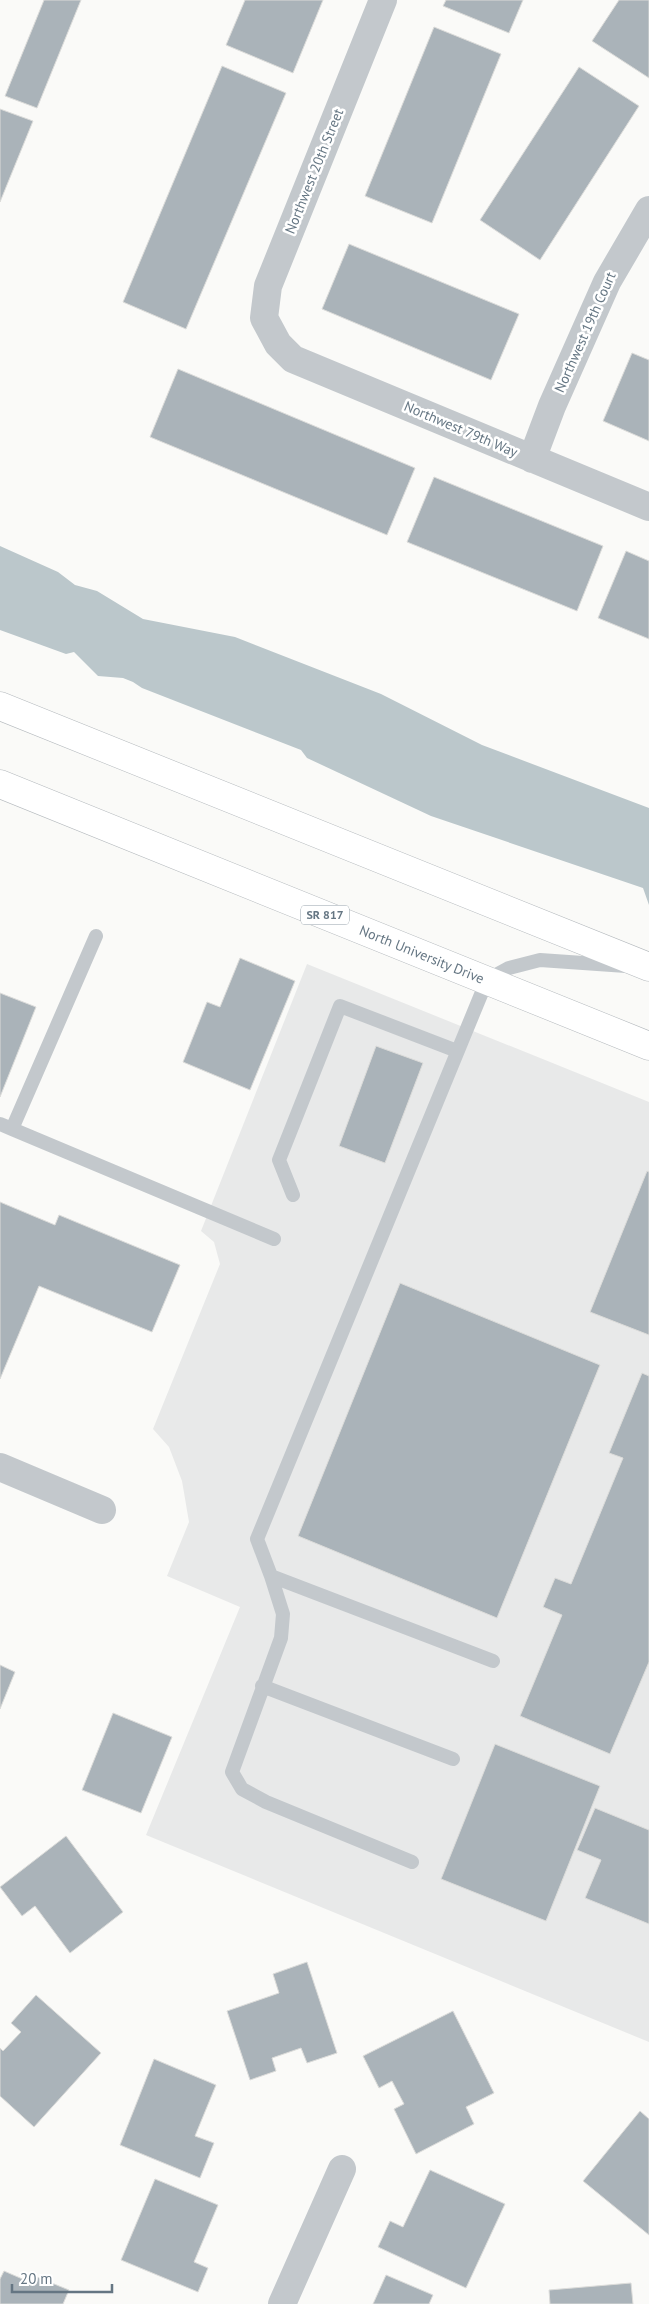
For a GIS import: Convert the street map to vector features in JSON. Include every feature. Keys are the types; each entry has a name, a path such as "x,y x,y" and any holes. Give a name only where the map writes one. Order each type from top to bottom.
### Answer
{"main road":[{"path":"0,706 649,968"},
{"name":"North University Drive","path":"0,784 649,1046"}],"street":[{"name":"Northwest 20th Street","path":"278,344 264,318 268,286 383,0"},
{"name":"Northwest 19th Court","path":"532,458 552,406 607,282 649,210"},
{"name":"Northwest 79th Way","path":"278,344 293,358 649,507"},
{"path":"0,1468 102,1510"},
{"path":"282,2304 342,2170"}],"lane":[{"path":"96,936 6,1126 274,1239"},
{"path":"412,1862 266,1802 242,1789 232,1772 281,1638 283,1614 256,1538 486,980 509,968 540,960 649,968"},
{"path":"292,1194 279,1160 340,1006 457,1051"},
{"path":"271,1576 493,1661"},
{"path":"262,1686 454,1759"}],"shaded area":[{"path":"0,546 58,572 75,585 97,591 143,619 235,637 381,694 482,745 649,808 649,905 643,888 431,816 307,758 301,750 142,688 123,678 98,676 74,652 66,654 0,630"},
{"path":"307,964 649,1102 649,2042 146,1835 240,1607 167,1576 189,1522 182,1481 169,1447 153,1429 220,1264 214,1242 201,1231"}],"building":[{"path":"44,0 81,0 37,108 5,96"},
{"path":"245,0 323,0 293,73 226,45"},
{"path":"446,0 523,0 509,33 443,6"},
{"path":"619,0 649,0 649,78 592,41"},
{"path":"434,27 501,54 432,223 365,196"},
{"path":"222,66 286,93 186,329 123,302"},
{"path":"579,67 639,106 540,260 480,220"},
{"path":"0,109 33,121 0,202"},
{"path":"349,244 519,314 491,380 322,309"},
{"path":"632,353 649,360 649,441 603,421"},
{"path":"178,369 415,468 387,535 150,437"},
{"path":"434,477 603,546 577,611 407,542"},
{"path":"626,551 649,561 649,639 598,618"},
{"path":"240,958 295,981 250,1090 183,1062 207,1002 220,1007"},
{"path":"0,993 36,1007 0,1097"},
{"path":"376,1046 423,1063 385,1163 339,1146"},
{"path":"647,1171 649,1172 649,1335 590,1312"},
{"path":"0,1202 55,1225 59,1215 180,1265 152,1332 39,1286 0,1379"},
{"path":"400,1283 600,1365 497,1618 298,1536"},
{"path":"642,1373 649,1376 649,1662 610,1754 520,1716 562,1615 543,1607 555,1578 571,1584 623,1458 609,1453"},
{"path":"0,1665 15,1672 0,1709"},
{"path":"113,1713 172,1737 141,1813 82,1790"},
{"path":"495,1744 600,1786 546,1921 441,1879"},
{"path":"595,1808 649,1830 649,1924 585,1898 601,1860 577,1850"},
{"path":"66,1836 123,1912 70,1953 35,1906 22,1916 0,1887"},
{"path":"307,1962 337,2053 307,2063 301,2048 272,2058 276,2071 250,2080 227,2011 279,1993 273,1974"},
{"path":"36,1995 101,2053 34,2127 0,2096 0,2048 3,2051 21,2032 11,2023"},
{"path":"453,2011 494,2093 466,2107 474,2124 416,2154 394,2109 404,2104 392,2081 379,2088 363,2056"},
{"path":"154,2059 216,2085 195,2136 214,2143 200,2178 120,2145"},
{"path":"640,2111 649,2119 649,2235 583,2181"},
{"path":"430,2170 505,2204 466,2288 378,2247 390,2221 403,2227"},
{"path":"155,2179 218,2205 194,2262 208,2268 198,2292 121,2260"},
{"path":"4,2271 34,2284 37,2277 69,2290 63,2304 0,2304 0,2279"},
{"path":"386,2275 433,2295 429,2304 373,2304"},
{"path":"631,2283 633,2304 550,2304 549,2290"}]}
